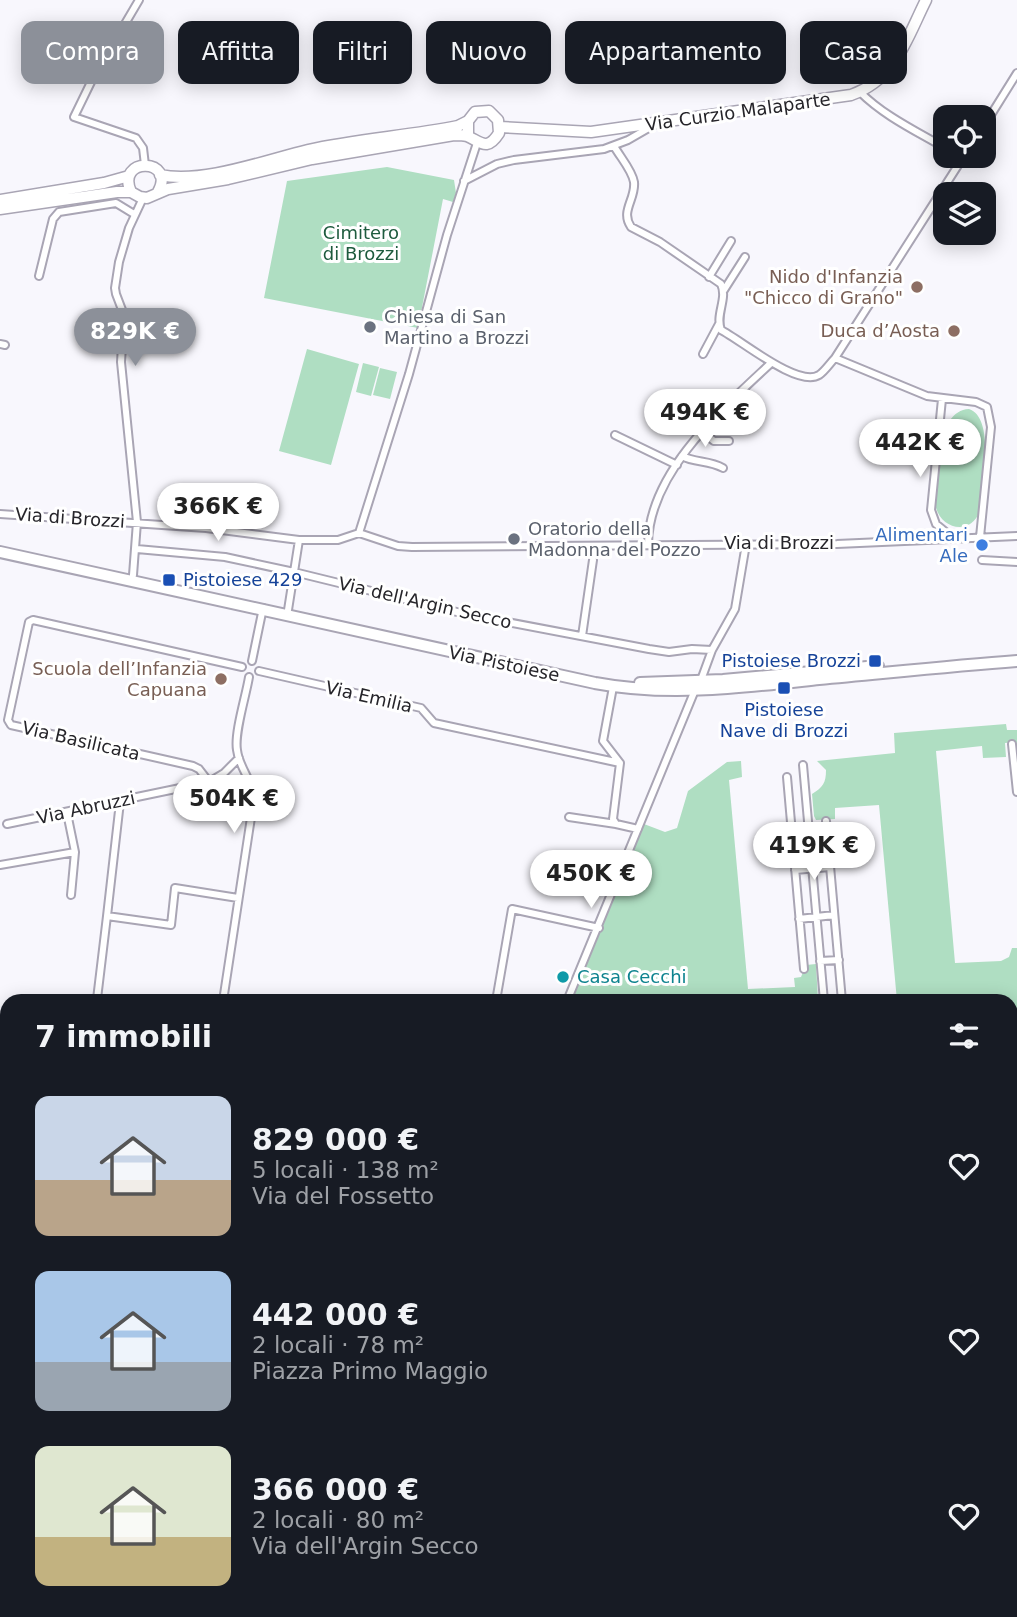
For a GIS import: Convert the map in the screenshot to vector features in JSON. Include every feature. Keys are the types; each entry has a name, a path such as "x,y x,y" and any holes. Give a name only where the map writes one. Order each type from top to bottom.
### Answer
{"main road":[{"name":"Via Pistoiese","path":"0,546 133,575 263,608 288,610 614,680 698,686 1017,661"},
{"name":"Via Pistoiese","path":"0,552 614,687 651,691 1017,655"}],"street":[{"path":"139,0 92,80 74,117 136,138 142,144 145,165"},
{"name":"Via Curzio Malaparte","path":"160,175 200,175 309,150 458,126 468,121 475,113 486,110 496,116 500,127 591,132 843,97 860,92 888,72 926,0"},
{"path":"996,107 1017,73"},
{"path":"860,92 872,104 933,141"},
{"path":"359,533 413,362 464,181 473,139 468,121"},
{"path":"464,181 498,164 514,160 589,152 614,146 658,122"},
{"path":"133,575 137,522 121,362 124,315 115,288 119,262 134,214 143,198 158,192 354,151 454,135 486,144 498,135 500,127"},
{"path":"614,146 634,182 627,210 631,227 660,242 721,284 724,290"},
{"path":"131,191 128,183 130,176 136,168 145,165 156,169 160,175 162,182 158,192"},
{"path":"719,324 721,330 771,363 801,375 819,375 835,359 954,168"},
{"path":"0,200 104,183 130,176"},
{"path":"0,209 107,192 131,191 143,198"},
{"path":"39,276 53,219 59,212 116,203 134,214"},
{"path":"709,277 732,241"},
{"path":"703,354 719,324 724,290 745,257"},
{"path":"835,359 927,396 979,403 989,410 991,427 980,537"},
{"path":"648,544 653,510 682,456 701,431 771,363"},
{"path":"942,400 931,510 936,524 953,538"},
{"path":"701,431 714,441 729,441"},
{"path":"615,435 677,465"},
{"path":"682,456 689,460 712,462 723,468"},
{"name":"Via di Brozzi","path":"0,514 206,528 299,541 338,540 359,533 405,547 593,553 648,544 837,544 1017,536"},
{"path":"288,610 299,541"},
{"path":"570,994 712,650 735,609 746,544"},
{"name":"Via dell'Argin Secco","path":"137,549 225,557 465,614 669,652 712,650"},
{"path":"582,636 593,553"},
{"path":"982,559 1017,562"},
{"path":"252,661 263,608"},
{"name":"Via Basilicata","path":"209,782 199,769 192,766 11,725 8,720 31,620 242,667"},
{"path":"247,661 252,661 257,664 259,671 254,677 249,677 243,673 242,667 247,661"},
{"name":"Via Emilia","path":"259,671 421,708 434,723 620,763"},
{"path":"224,994 254,798 239,758 237,738 249,677"},
{"path":"614,687 604,741 620,763 612,814 616,824"},
{"path":"1012,744 1017,792"},
{"name":"Via Abruzzi","path":"7,824 209,782 224,773 239,758"},
{"path":"803,765 823,994"},
{"path":"787,777 804,969"},
{"path":"98,994 120,802"},
{"path":"67,813 75,852 71,895"},
{"path":"569,817 638,829"},
{"path":"826,821 841,994"},
{"path":"791,824 808,822"},
{"path":"0,865 75,852"},
{"path":"795,870 830,867"},
{"path":"107,916 171,925 175,888 238,898"},
{"path":"497,994 512,909 598,928"},
{"path":"799,919 834,915"},
{"path":"820,961 839,960"}],"green space":[{"name":"Cimitero di Brozzi","path":"387,167 454,180 456,193 453,202 443,199 418,328 264,298 287,181"},
{"path":"307,349 359,364 331,465 279,451"},
{"path":"363,363 379,367 371,396 356,392"},
{"path":"380,368 397,372 390,399 373,395"},
{"path":"969,409 977,415 982,426 985,439 985,471 980,511 975,520 961,527 947,523 941,517 935,501 938,461 944,432 958,412"},
{"path":"1006,724 1007,730 1017,730 1017,751 1016,742 1005,743 1006,757 983,758 982,746 936,751 955,963 1001,961 1009,957 1012,948 1017,948 1017,994 896,994 879,805 835,808 835,819 816,820 812,794 819,789 825,778 826,770 817,761 895,753 894,733"},
{"path":"741,761 742,777 729,780 748,989 795,987 794,978 801,977 806,965 816,964 818,994 575,994 644,824 665,832 677,828 688,791 727,762"}],"place":[{"name":"Nido d'Infanzia \"Chicco di Grano\"","path":"917,287"},
{"name":"Chiesa di San Martino a Brozzi","path":"370,327"},
{"name":"Duca d’Aosta","path":"954,331"},
{"name":"Oratorio della Madonna del Pozzo","path":"514,539"},
{"name":"Alimentari Ale","path":"982,545"},
{"name":"Pistoiese 429","path":"169,580"},
{"name":"Pistoiese Brozzi","path":"875,661"},
{"name":"Scuola dell’Infanzia Capuana","path":"221,679"},
{"name":"Pistoiese Nave di Brozzi","path":"784,688"},
{"name":"Casa Cecchi","path":"563,977"}]}
